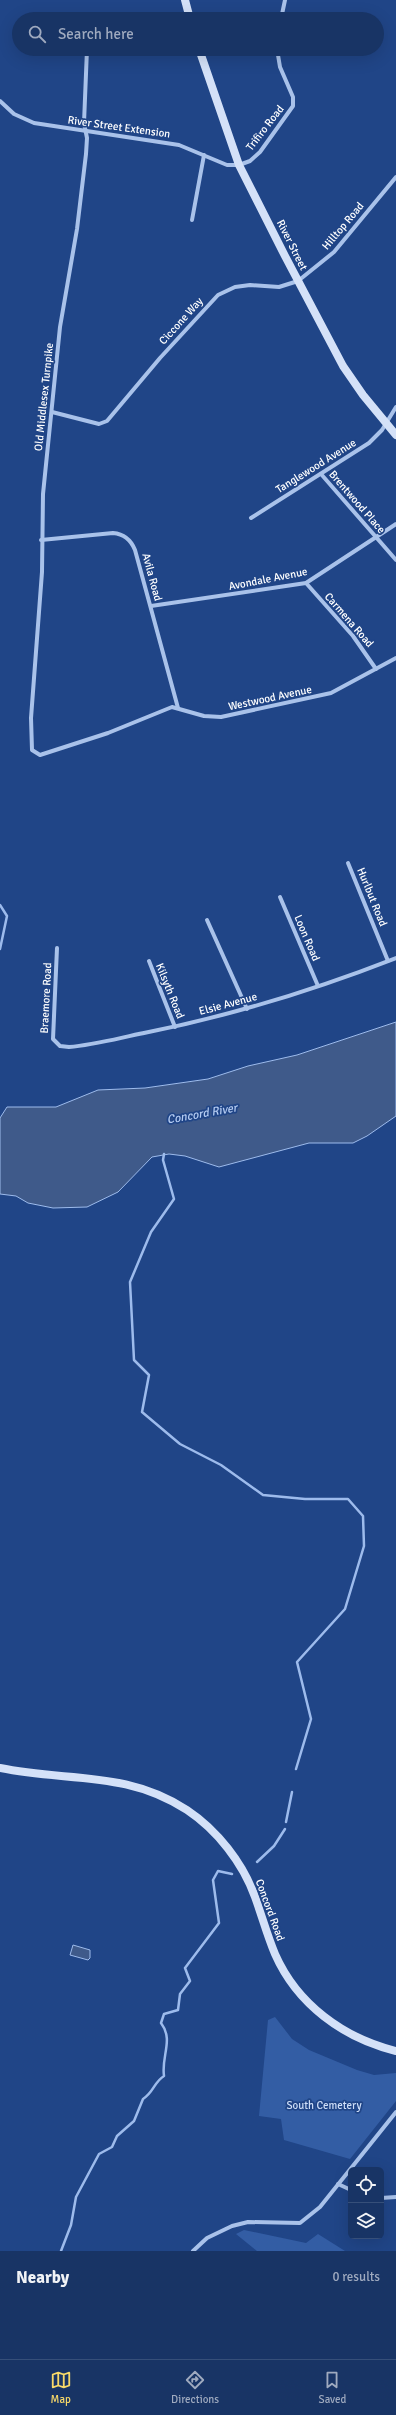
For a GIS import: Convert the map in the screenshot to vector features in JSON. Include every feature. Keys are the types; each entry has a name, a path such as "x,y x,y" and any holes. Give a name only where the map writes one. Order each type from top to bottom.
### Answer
{"main road":[{"path":"185,0 188,12"},
{"name":"River Street","path":"202,56 239,165 298,281 343,366 386,424 396,435"},
{"name":"Concord Road","path":"0,1768 115,1780 165,1798 188,1810 218,1837 235,1858 249,1883 276,1955 301,1995 321,2015 344,2031 370,2043 396,2051"}],"street":[{"path":"282,12 285,0"},
{"name":"Old Middlesex Turnpike","path":"31,748 35,649 42,572 41,540 43,494 60,327 77,229 87,144 84,123 87,56"},
{"name":"Trifiro Road","path":"239,165 250,161 260,152 293,106 293,97 280,67 278,56"},
{"name":"River Street Extension","path":"0,101 14,114 25,120 86,132 164,142 204,155 227,165 239,165"},
{"path":"192,220 204,155"},
{"name":"Hilltop Road","path":"298,281 334,252 396,177"},
{"name":"Ciccone Way","path":"52,412 104,423 218,295 234,287 250,285 279,287 298,281"},
{"name":"Tanglewood Avenue","path":"250,518 369,443 386,424 396,407"},
{"name":"Brentwood Place","path":"321,474 396,560"},
{"name":"Avondale Avenue","path":"151,606 306,583 375,536 396,524"},
{"name":"Avila Road","path":"41,540 113,533 124,536 130,540 135,550 178,708"},
{"name":"Carmena Road","path":"306,583 353,636 376,670"},
{"name":"Westwood Avenue","path":"31,748 38,754 45,754 108,733 166,708 178,708 209,717 249,713 331,693 396,658"},
{"name":"Hurlbut Road","path":"348,863 388,961"},
{"name":"Loon Road","path":"280,897 318,986"},
{"path":"208,920 248,1008"},
{"name":"Braemore Road","path":"57,948 52,1032 53,1039 60,1046"},
{"name":"Elsie Avenue","path":"60,1046 78,1046 175,1027 248,1008 318,986 396,958"},
{"name":"Kilsyth Road","path":"149,961 175,1027"},
{"path":"192,2251 207,2238 240,2223 300,2223 312,2215 396,2112"},
{"path":"338,2184 348,2189"},
{"path":"384,2198 396,2196"}],"green space":[{"name":"South Cemetery","path":"275,2017 292,2039 309,2050 357,2070 374,2075 396,2073 396,2101 350,2159 284,2140 281,2119 259,2116 268,2020"},
{"path":"244,2230 306,2243 318,2234 345,2251 257,2251 236,2234"}],"water":[{"name":"Concord River","path":"396,1022 396,1116 367,1136 353,1143 309,1143 219,1167 185,1156 169,1154 152,1157 118,1192 87,1207 53,1208 28,1203 16,1196 0,1194 0,1118 7,1107 56,1107 98,1090 145,1088 208,1079 248,1066 297,1055"},
{"path":"73,1945 90,1950 90,1958 88,1960 70,1955"}],"waterway":[{"path":"0,905 7,916 0,949"},
{"path":"164,1154 163,1160 174,1199 151,1232 130,1282 134,1360 149,1375 142,1412 180,1444 221,1465 263,1495 305,1499 348,1499 363,1516 364,1546 345,1609 297,1662 311,1719 296,1769"},
{"path":"286,1822 292,1792"},
{"path":"257,1862 274,1846 285,1829"},
{"path":"61,2251 71,2225 76,2197 99,2154 112,2147 117,2136 134,2121 143,2099 164,2076 164,2062 167,2042 165,2029 161,2023 164,2014 178,2010 180,1994 190,1981 185,1968 219,1923 213,1880 218,1871 232,1874"}]}
